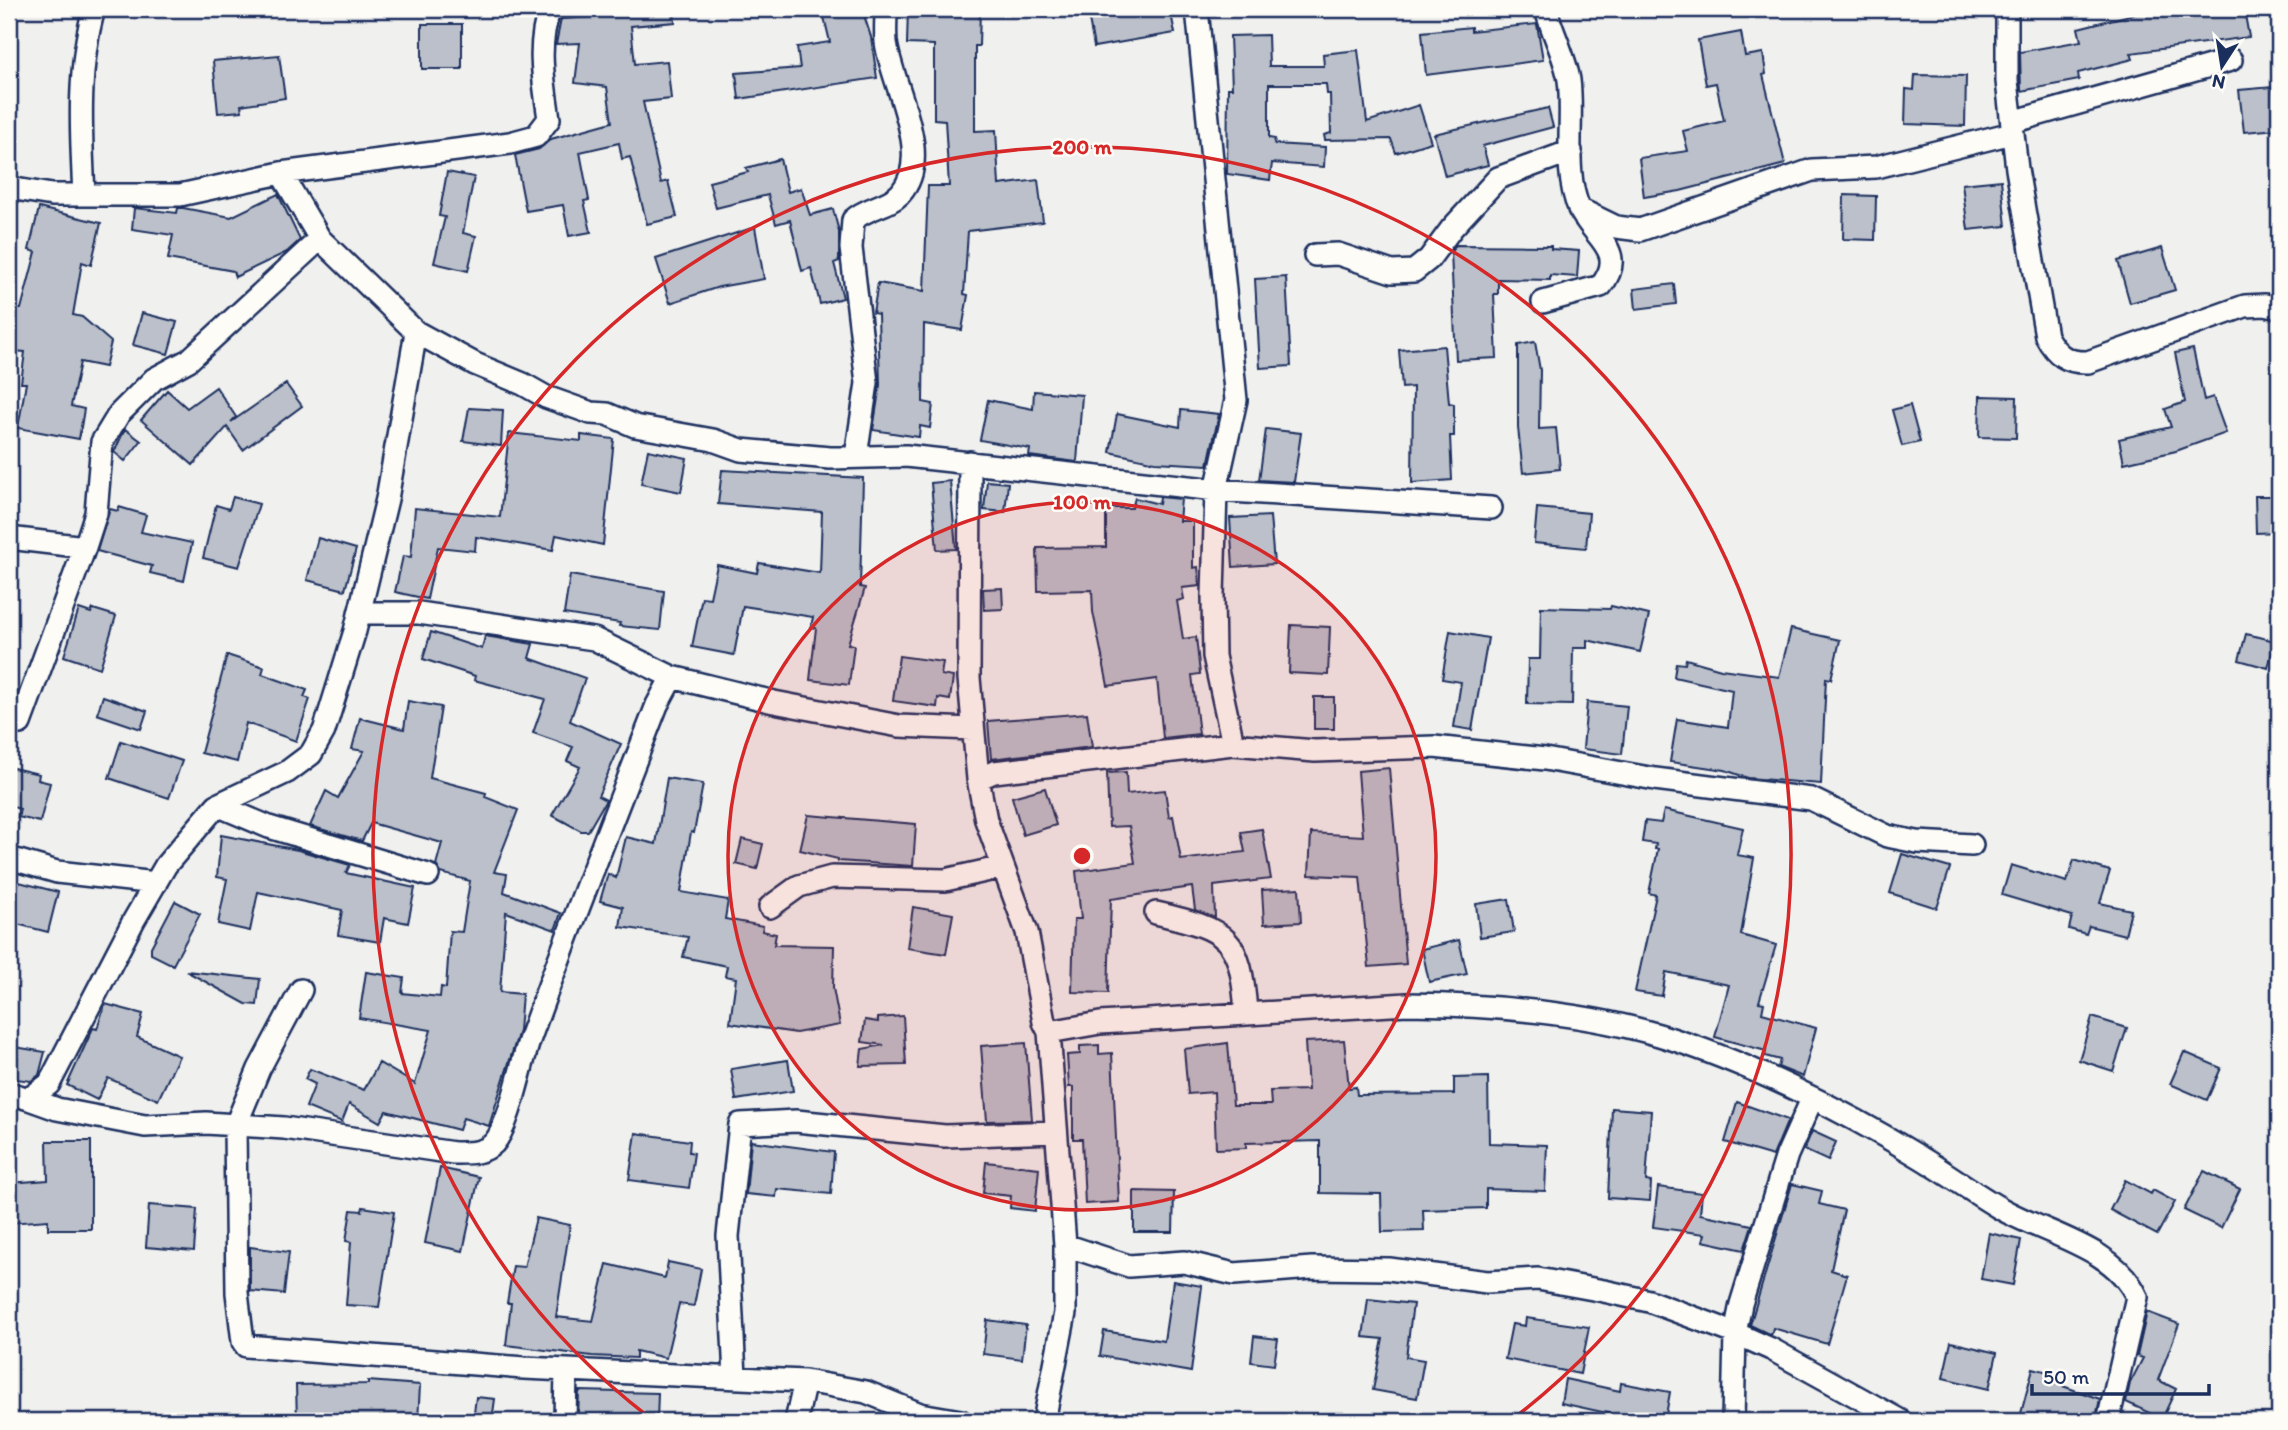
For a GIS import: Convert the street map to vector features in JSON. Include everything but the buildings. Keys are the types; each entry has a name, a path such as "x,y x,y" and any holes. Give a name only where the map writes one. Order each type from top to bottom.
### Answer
{"street":[{"path":"84,195 80,111 94,9"},
{"path":"9,188 52,195 180,195 281,173 510,144 536,136 549,119 541,58 543,34 550,9"},
{"path":"856,456 867,383 851,248 853,220 864,210 891,201 902,192 912,167 912,134 886,42 886,9"},
{"path":"1197,9 1236,400 1216,490 1214,656 1233,744"},
{"path":"1543,302 1601,286 1609,277 1611,254 1601,236 1579,209 1573,183 1569,79 1546,9"},
{"path":"2007,9 2007,80 2012,127 2046,336 2053,350 2075,363 2088,362 2245,306 2265,305 2279,308"},
{"path":"1579,209 1616,227 1640,230 1812,170 1876,167 2231,60"},
{"path":"1315,255 1338,254 1392,272 1414,271 1429,259 1498,177 1571,151"},
{"path":"281,173 320,239 416,332 474,364 591,413 607,414 635,426 713,440 741,450 830,458 856,456 970,462 1216,490 1490,508"},
{"path":"20,723 96,513 102,442 118,414 154,379 189,360 320,239"},
{"path":"19,1096 49,1084 56,1073 83,1015 166,865 217,805 287,772 311,754 324,731 340,685 387,499 416,332"},
{"path":"970,462 969,678 978,779 986,820 1027,932 1044,1022 1049,1032 1065,1245 1065,1313 1044,1421"},
{"path":"9,538 85,547"},
{"path":"359,613 419,613 594,639 672,677 774,702 899,726 972,729"},
{"path":"19,1096 57,1109 145,1126 206,1123 235,1127 284,1128 454,1153 479,1153 494,1143 577,910 657,705 672,677"},
{"path":"978,779 994,772 1233,744 1315,751 1434,747 1545,759 1655,779 1811,799 1888,836 1917,842 1972,845"},
{"path":"217,805 269,827 428,875"},
{"path":"9,858 57,872 156,883"},
{"path":"770,907 799,886 832,877 945,880 1003,867"},
{"path":"1156,913 1208,925 1234,949 1243,972 1246,1013"},
{"path":"301,990 259,1069 235,1127 237,1293 243,1342 246,1346 566,1370 805,1381 866,1392 920,1414 961,1421"},
{"path":"1049,1032 1100,1023 1246,1013 1457,1005 1598,1021 1659,1035 1758,1073 1812,1099 1916,1154 2000,1208 2112,1264 2129,1279 2137,1297 2108,1421"},
{"path":"1733,1421 1735,1332 1787,1155 1812,1099"},
{"path":"735,1377 728,1236 740,1124 796,1121 945,1136 1055,1132"},
{"path":"1065,1245 1129,1266 1184,1262 1234,1274 1312,1268 1389,1269 1487,1282 1538,1279 1649,1301 1735,1332 1771,1349 1900,1421"},
{"path":"565,1421 566,1370"},
{"path":"796,1421 805,1381"}]}
